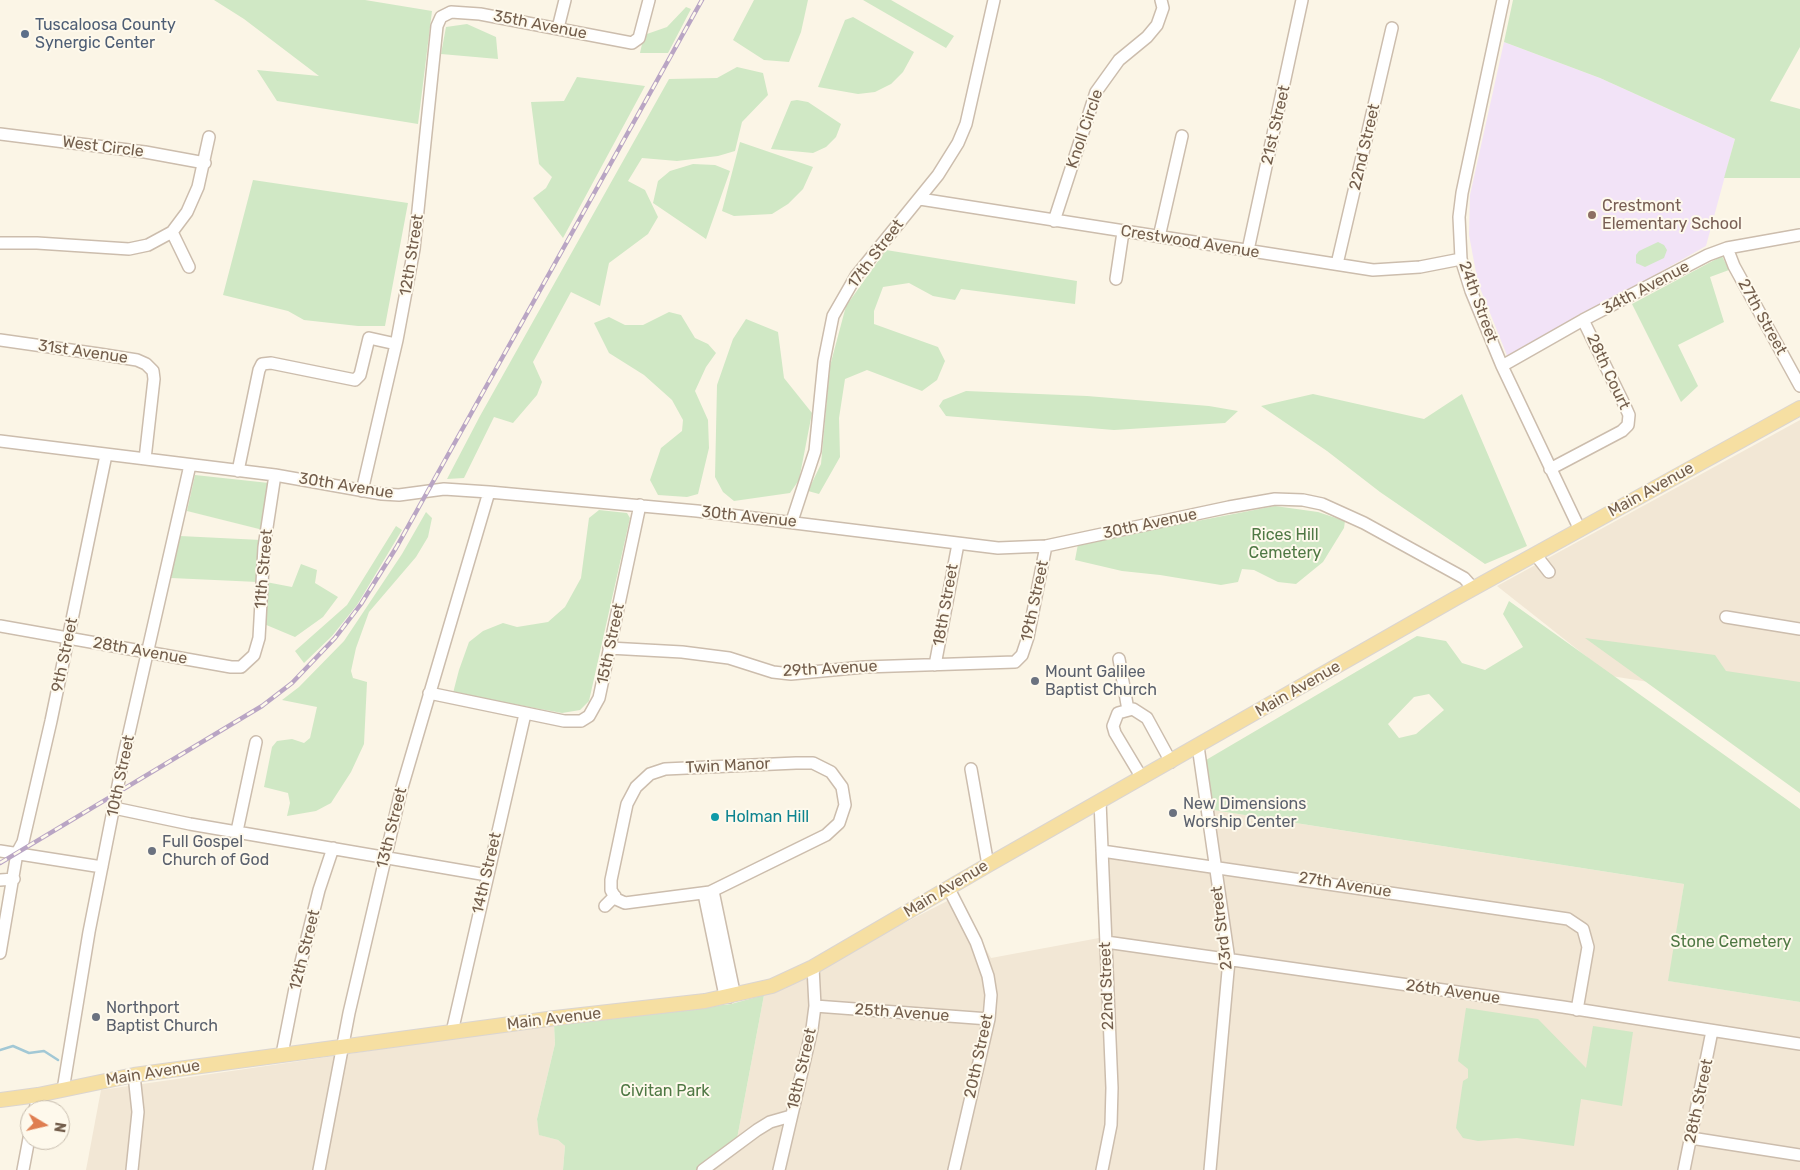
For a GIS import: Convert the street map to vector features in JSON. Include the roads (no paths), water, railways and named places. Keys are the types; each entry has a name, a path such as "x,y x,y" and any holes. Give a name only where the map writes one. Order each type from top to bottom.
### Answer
{"main road":[{"name":"Main Avenue","path":"0,1100 38,1095 134,1075 343,1046 729,997 772,986 813,967 949,889 988,864 1473,588 1800,408"}],"street":[{"path":"558,28 564,0"},
{"name":"35th Avenue","path":"441,17 451,12 480,14 632,43 639,38 649,0"},
{"name":"17th Street","path":"792,521 815,451 824,361 834,316 856,276 938,175 963,133 994,0"},
{"name":"Knoll Circle","path":"1054,221 1096,92 1119,60 1147,37 1157,24 1163,8 1161,0"},
{"name":"21st Street","path":"1248,250 1302,0"},
{"name":"24th Street","path":"1503,0 1458,217 1462,259 1471,291 1502,366 1580,530"},
{"name":"12th Street","path":"362,491 396,344 414,250 438,26 441,17"},
{"name":"22nd Street","path":"1337,264 1392,28"},
{"name":"West Circle","path":"0,134 146,152 205,163"},
{"path":"1159,237 1182,136"},
{"path":"0,243 37,242 129,249 148,245 172,232 194,198 205,163 209,137"},
{"name":"Crestwood Avenue","path":"920,199 1374,270 1400,269 1462,259"},
{"path":"172,232 189,267"},
{"path":"1116,279 1123,232"},
{"name":"34th Avenue","path":"1502,366 1583,320 1727,248 1800,236"},
{"name":"27th Street","path":"1727,248 1734,266 1800,386"},
{"name":"28th Court","path":"1550,469 1622,431 1628,424 1629,415 1583,320"},
{"path":"238,471 258,370 262,364 271,362 355,380 360,376 369,338 396,344"},
{"name":"31st Avenue","path":"0,340 137,360 146,364 153,371 154,380 146,459"},
{"name":"30th Avenue","path":"0,441 275,475 362,491 399,495 444,489 640,505 792,521 998,548 1046,546 1229,507 1275,499 1303,500 1322,504 1364,523 1464,578 1473,588"},
{"name":"9th Street","path":"17,853 23,842 28,820 106,455"},
{"name":"10th Street","path":"62,1090 90,924 190,465"},
{"name":"11th Street","path":"249,662 254,655 259,638 264,547 275,475"},
{"name":"13th Street","path":"319,1170 343,1046 385,858 413,746 489,492"},
{"name":"15th Street","path":"525,714 581,721 590,716 599,698 640,505"},
{"name":"18th Street","path":"935,665 958,544"},
{"name":"19th Street","path":"1022,655 1037,598 1046,546"},
{"path":"1536,554 1549,572"},
{"path":"1726,617 1800,629"},
{"name":"28th Avenue","path":"0,626 231,667 241,667 249,662"},
{"name":"29th Avenue","path":"609,648 682,652 729,658 773,672 791,674 864,667 1006,663 1015,662 1022,655"},
{"path":"1119,659 1128,710"},
{"path":"429,693 525,714"},
{"path":"1142,778 1113,726 1118,713 1128,710 1140,712 1147,718 1170,762"},
{"name":"14th Street","path":"452,1032 525,714"},
{"path":"237,831 256,742"},
{"name":"23rd Street","path":"1198,746 1214,866 1230,960 1210,1170"},
{"name":"Twin Manor","path":"796,763 813,764 831,772 842,787 845,805 839,823 826,835 709,892 625,903 615,896 611,890 612,870 627,804 636,787 650,774 665,769 796,763"},
{"path":"971,769 988,864"},
{"name":"22nd Street","path":"1100,801 1112,1097 1111,1125 1102,1170"},
{"path":"114,808 487,876"},
{"name":"12th Street","path":"282,1054 297,978 319,890 333,848"},
{"path":"0,851 102,867"},
{"name":"27th Avenue","path":"1102,851 1559,916 1576,922 1584,929 1587,938 1588,956 1577,1010"},
{"path":"0,953 17,853"},
{"path":"0,880 14,879"},
{"name":"20th Street","path":"949,889 983,959 990,986 989,1019 954,1170"},
{"path":"709,892 733,987 729,997"},
{"path":"604,906 615,896"},
{"name":"26th Avenue","path":"1106,942 1800,1044"},
{"name":"18th Street","path":"779,1170 815,1006 813,967"},
{"name":"25th Avenue","path":"815,1006 989,1019"},
{"name":"28th Street","path":"1684,1170 1712,1031"},
{"path":"132,1170 138,1112 134,1075"},
{"path":"37,1100 38,1095"},
{"path":"703,1170 770,1122 791,1116"},
{"path":"1691,1138 1800,1154"},
{"path":"22,1170 26,1150"}],"waterway":[{"path":"0,1050 13,1046 29,1053 44,1051 58,1060"}],"railway":[{"path":"0,863 262,706 292,683 335,638 361,604 396,548 702,0"}],"place":[{"name":"Tuscaloosa County Synergic Center","path":"25,34"},
{"name":"Crestmont Elementary School","path":"1592,215"},
{"name":"Mount Galilee Baptist Church","path":"1035,681"},
{"name":"New Dimensions Worship Center","path":"1173,813"},
{"name":"Holman Hill","path":"715,817"},
{"name":"Full Gospel Church of God","path":"152,851"},
{"name":"Northport Baptist Church","path":"96,1017"}],"park label":[{"name":"Rices Hill Cemetery","path":"1285,544"},
{"name":"Stone Cemetery","path":"1731,942"},
{"name":"Civitan Park","path":"665,1091"}]}
